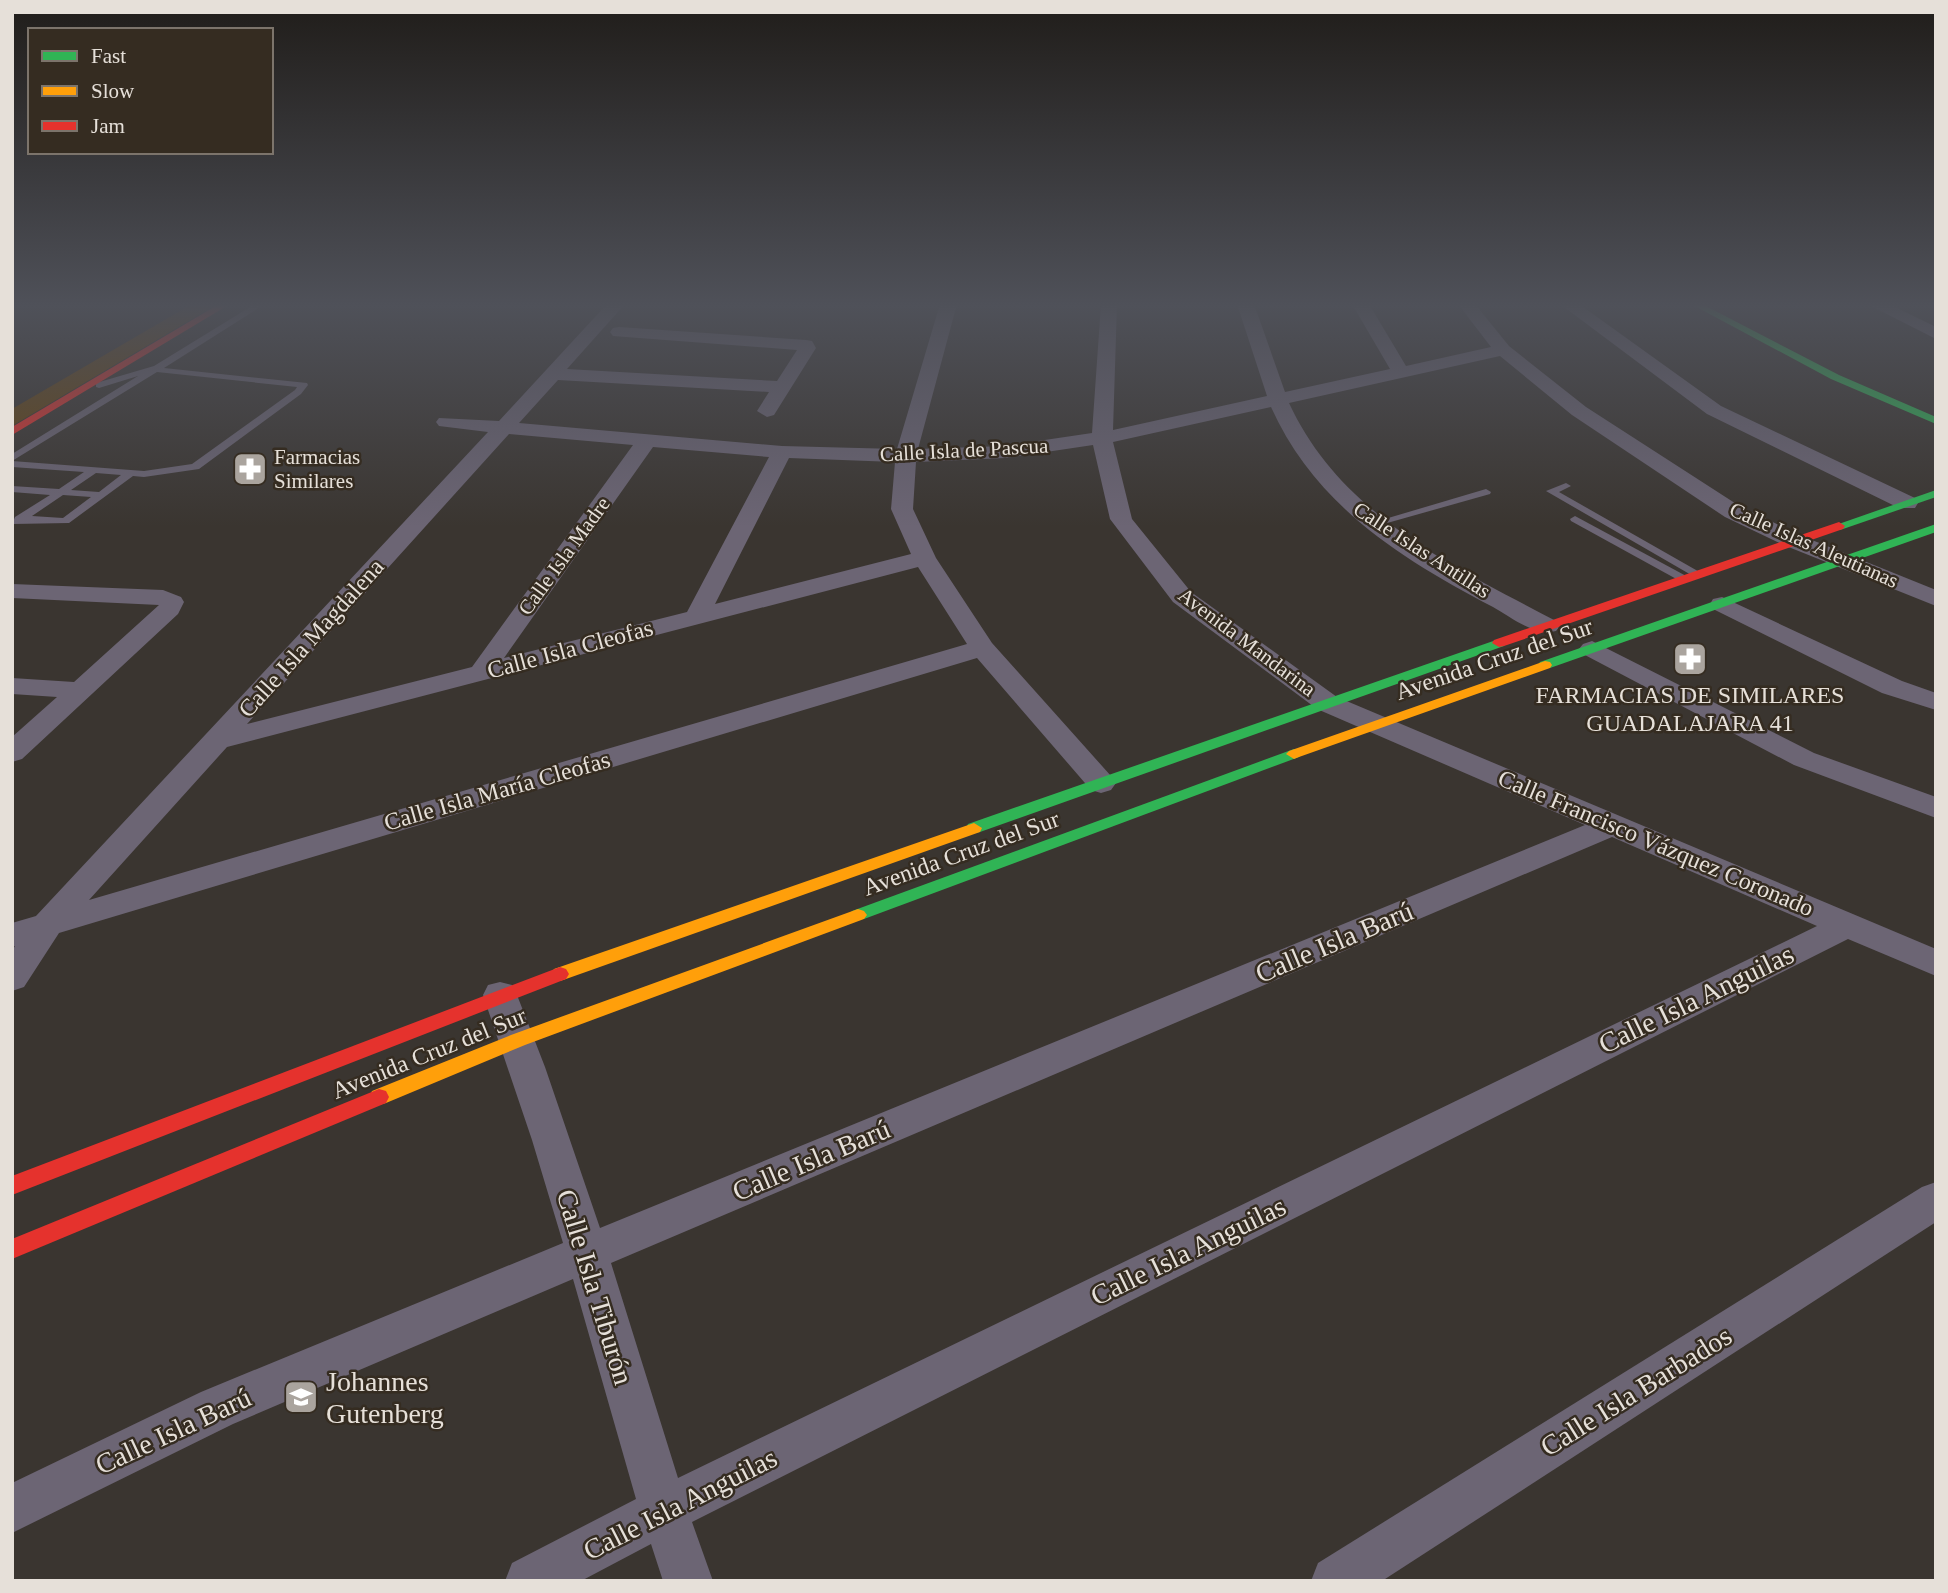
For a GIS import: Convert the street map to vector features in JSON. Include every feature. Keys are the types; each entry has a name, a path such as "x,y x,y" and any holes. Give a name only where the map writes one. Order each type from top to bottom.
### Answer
{"main road":[{"path":"12,432 101,378"},
{"path":"1838,378 1936,421"},
{"path":"1878,378 1936,405"},
{"name":"Avenida Cruz del Sur","path":"12,1186 500,995 1327,702 1936,493"},
{"name":"Avenida Cruz del Sur","path":"12,1249 518,1040 1377,724 1936,528"},
{"path":"1612,603 1651,629"}],"street":[{"name":"Calle Isla Magdalena","path":"12,978 48,924 547,378"},
{"path":"621,378 782,387"},
{"path":"767,411 788,378"},
{"path":"928,378 906,456 902,509 924,558 982,648 1101,783"},
{"name":"Avenida Mandarina","path":"1105,378 1102,438 1121,519 1148,557 1182,597 1327,702 1377,724"},
{"name":"Calle Islas Antillas","path":"1270,378 1295,435 1321,476 1346,502 1373,524 1460,579 1547,626"},
{"name":"Calle Isla de Pascua","path":"446,422 782,452 906,456 1005,452 1102,438 1371,378"},
{"name":"Calle Islas Aleutianas","path":"1538,378 1579,411 1733,512 1794,541 1936,599"},
{"path":"1670,378 1714,410 1907,503"},
{"name":"Calle Isla Madre","path":"481,673 647,440"},
{"path":"698,614 782,452"},
{"name":"Calle Isla Cleofas","path":"217,741 698,614 924,558"},
{"path":"12,591 163,597 172,602 169,609 12,753"},
{"path":"1722,604 1892,687 1936,702"},
{"name":"Calle Isla María Cleofas","path":"12,935 982,648"},
{"path":"1592,649 1804,758 1936,808"},
{"path":"12,686 80,690"},
{"name":"Calle Francisco Vázquez Coronado","path":"1377,724 1936,963"},
{"name":"Calle Isla Barú","path":"12,1509 216,1408 1615,824"},
{"name":"Calle Isla Anguilas","path":"530,1581 663,1511 1847,925"},
{"name":"Calle Isla Tiburón","path":"500,995 518,1040 663,1511 688,1581"},
{"name":"Calle Isla Barbados","path":"1336,1581 1936,1200"}],"lane":[{"path":"65,400 122,378"},
{"path":"12,458 138,378"},
{"path":"12,464 131,473 183,469 201,464 299,393 303,385 241,378"},
{"path":"16,522 94,470"},
{"path":"16,522 61,522 131,473"},
{"path":"1566,486 1551,491 1690,576"},
{"path":"12,489 101,495"},
{"path":"1373,524 1486,492"},
{"path":"1575,519 1690,576"}],"shaded area":[{"path":"65,378 92,378 12,426 12,409"}],"traffic: fast":[{"path":"1838,378 1936,421"},
{"path":"1839,526 1936,493"},
{"path":"1545,665 1936,528"},
{"path":"974,828 1499,643"},
{"path":"858,915 1294,754"}],"traffic: slow":[{"path":"1294,754 1545,665"},
{"path":"560,974 974,828"},
{"path":"379,1097 518,1040 858,915"}],"traffic: jam":[{"path":"12,432 102,378"},
{"path":"1499,643 1839,526"},
{"path":"12,1186 560,974"},
{"path":"12,1249 379,1097"}],"place":[{"name":"Farmacias Similares","path":"250,469"},
{"name":"FARMACIAS DE SIMILARES GUADALAJARA 41","path":"1690,659"},
{"name":"Johannes Gutenberg","path":"301,1397"}]}
